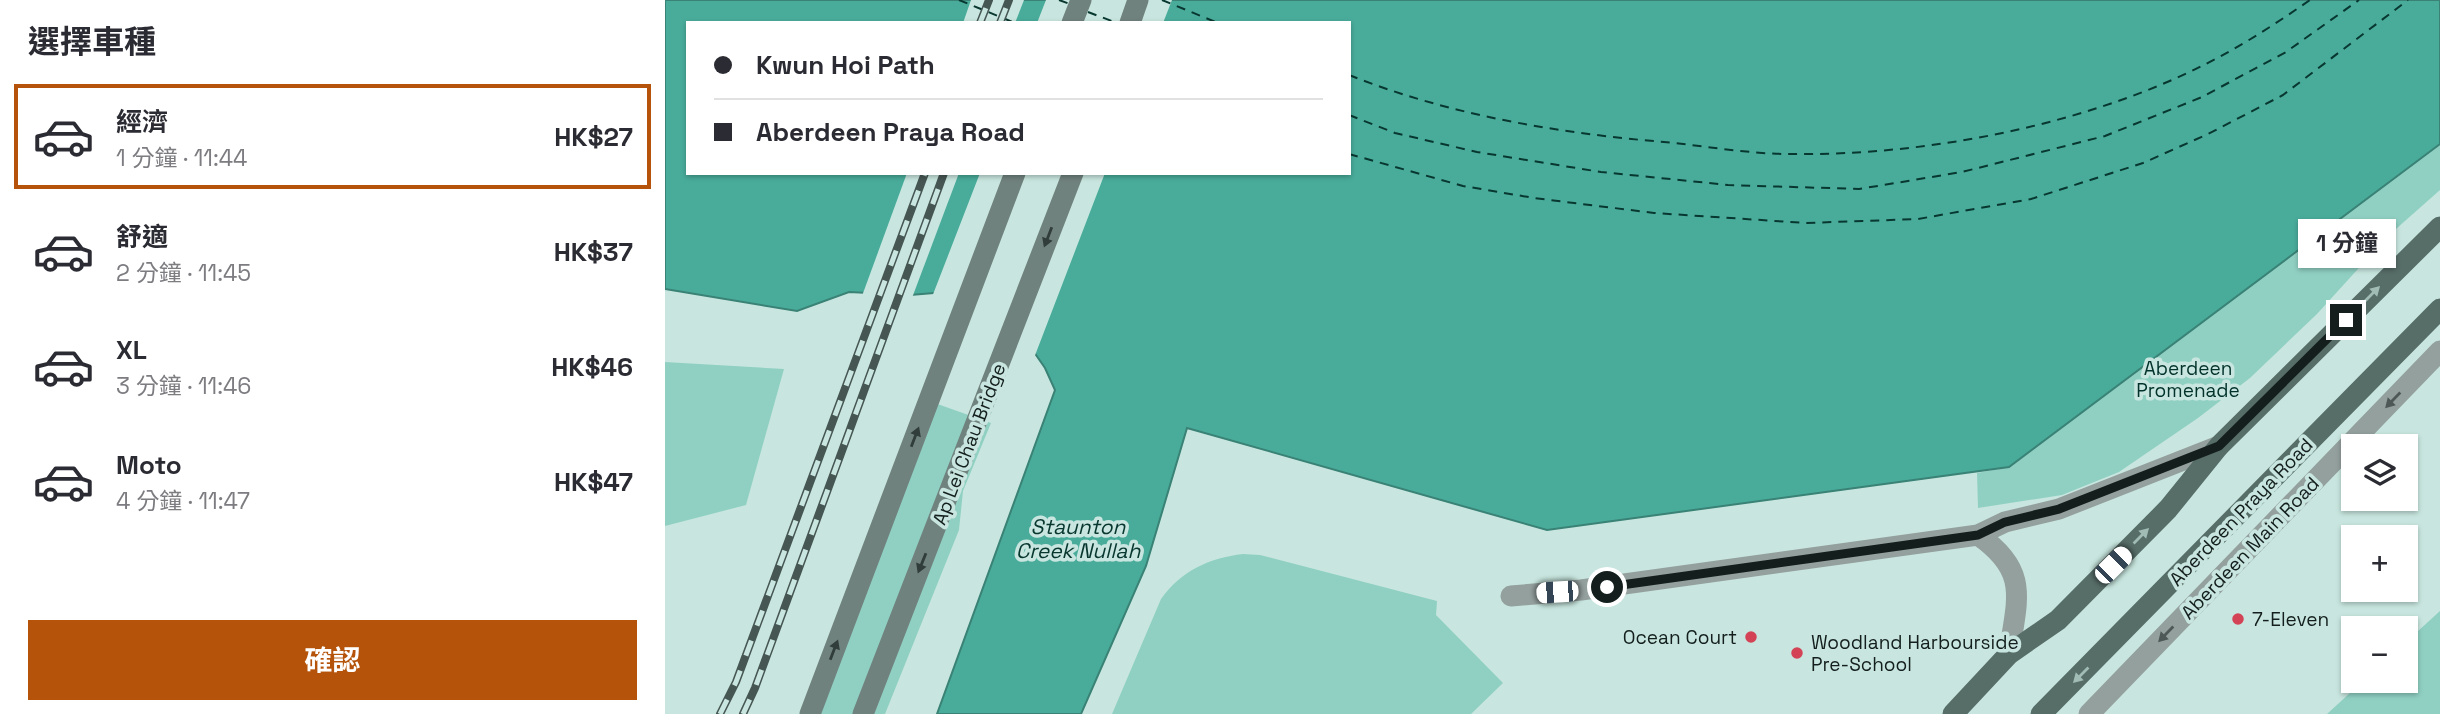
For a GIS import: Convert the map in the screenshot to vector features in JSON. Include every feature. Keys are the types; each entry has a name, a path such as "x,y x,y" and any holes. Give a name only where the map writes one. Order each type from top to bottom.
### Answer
{"main road":[{"path":"1073,21 1081,0"},
{"path":"1131,21 1138,0"},
{"path":"810,714 1014,175"},
{"name":"Ap Lei Chau Bridge","path":"863,714 1072,175"},
{"path":"1953,714 2009,653 2058,620 2168,509 2219,446 2440,227"},
{"name":"Aberdeen Praya Road","path":"2041,714 2440,309"}],"street":[{"name":"Aberdeen Main Road","path":"2089,714 2440,351"},
{"path":"1511,596 1581,590 1978,535 2005,522 2059,509 2219,446"},
{"path":"1978,535 1998,549 2008,563 2016,583 2018,600 2009,653"}],"green space":[{"name":"Aberdeen Promenade","path":"2440,144 2440,190 2388,236 2317,314 2250,378 2198,418 2119,472 2062,495 1978,508 1977,473 2010,467"},
{"path":"665,362 784,369 746,505 665,526"},
{"path":"929,401 991,423 963,491 959,530 885,714 814,714"},
{"path":"1243,554 1260,555 1437,601 1436,615 1503,683 1471,714 1112,714 1161,599 1169,589 1197,567"},
{"path":"2440,611 2440,714 2327,714 2350,693 2418,693 2418,631"}],"water":[{"name":"Staunton Creek Nullah","path":"665,0 2440,0 2440,144 2009,467 1547,530 1187,428 1146,566 1081,714 937,714 1055,390 1045,368 1016,326 991,308 946,292 910,295 849,292 797,311 665,289"}],"pier":[{"path":"971,0 1024,0 1016,21 964,21"},
{"path":"1046,0 1172,0 1164,21 1038,21"},
{"path":"906,175 958,175 912,298 862,296"},
{"path":"979,175 1104,175 1034,358 1014,329 989,311 945,295 932,297"}],"ferry route":[{"path":"959,0 1010,21"},
{"path":"1059,0 1070,4"},
{"path":"1162,0 1213,21"},
{"path":"1351,76 1464,111 1584,133 1775,154 1902,149 2017,130 2129,97 2181,76 2230,51 2310,0"},
{"path":"1351,116 1395,133 1477,152 1601,172 1728,185 1859,189 1962,172 2105,136 2202,97 2286,52 2359,0"},
{"path":"1351,155 1463,186 1654,213 1806,223 1918,219 2031,199 2143,163 2208,134 2283,95 2408,0"},
{"path":"1088,12 1112,21"}],"railway":[{"path":"981,21 989,0"},
{"path":"1001,21 1009,0"},
{"path":"720,714 736,682 924,175"},
{"path":"743,714 755,688 943,175"}],"place":[{"name":"7-Eleven","path":"2238,619"},
{"name":"Ocean Court","path":"1751,637"},
{"name":"Woodland Harbourside Pre-School","path":"1797,653"}],"route":[{"path":"1607,587 1978,535 2005,522 2059,509 2219,446 2346,320"}]}
